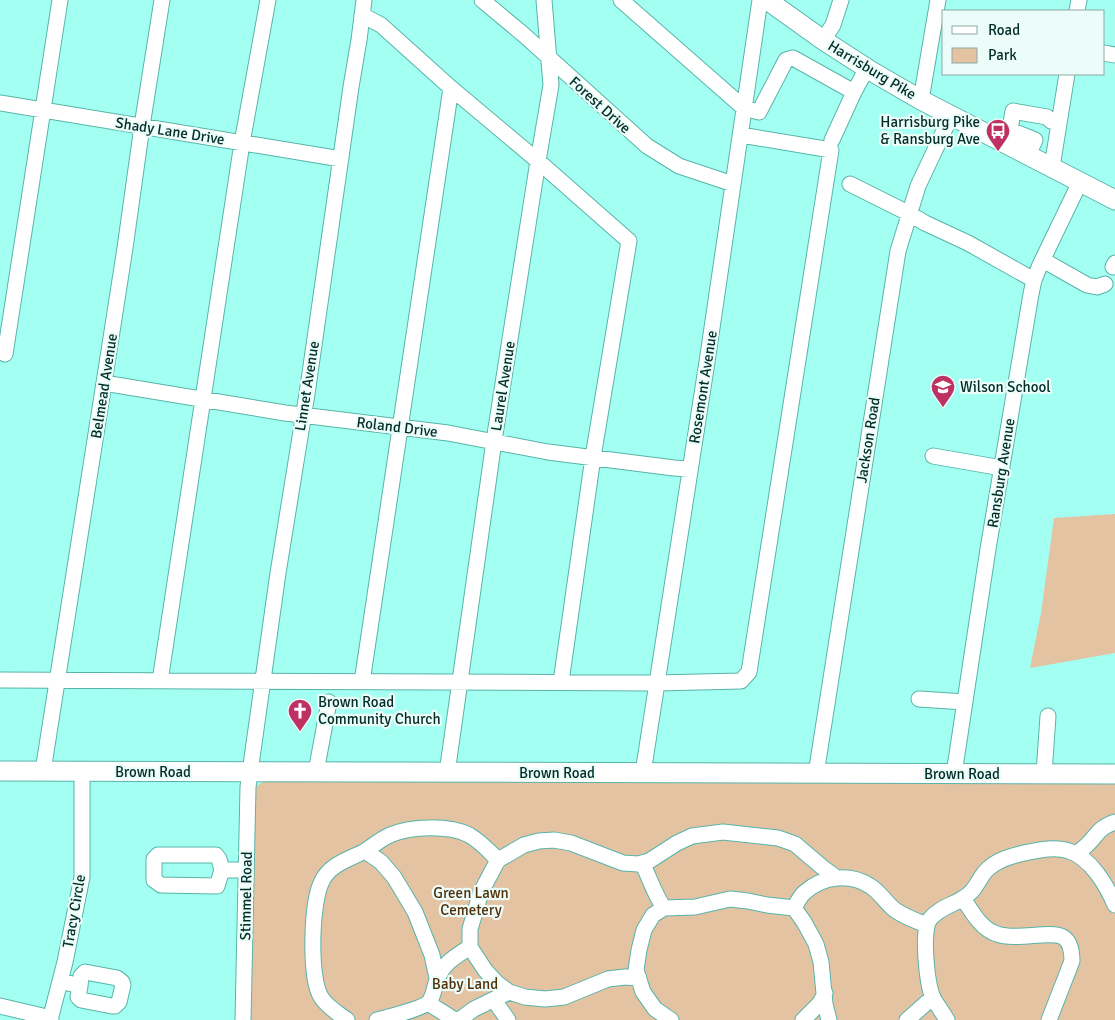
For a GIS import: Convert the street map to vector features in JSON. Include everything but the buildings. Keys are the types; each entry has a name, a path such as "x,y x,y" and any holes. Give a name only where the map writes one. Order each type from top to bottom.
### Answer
{"main road":[{"name":"Harrisburg Pike","path":"767,0 866,68 921,100 951,116 1007,136 1031,148 1052,167 1115,200"},
{"name":"Brown Road","path":"0,771 1115,774"}],"street":[{"path":"5,354 60,0"},
{"name":"Belmead Avenue","path":"43,772 162,0"},
{"path":"160,681 242,143 268,0"},
{"name":"Forest Drive","path":"482,0 647,146 679,166 734,184"},
{"name":"Laurel Avenue","path":"447,773 494,441 538,161 552,85 544,0"},
{"path":"621,0 744,108 759,112 786,60 793,58 854,92"},
{"name":"Rosemont Avenue","path":"643,773 734,184 760,0"},
{"path":"823,40 834,25 841,0"},
{"path":"921,100 938,0"},
{"path":"363,8 451,88 629,241 593,457 561,682"},
{"name":"Linnet Avenue","path":"250,772 363,8"},
{"path":"832,140 866,68"},
{"path":"1052,167 1067,75"},
{"path":"362,682 451,88"},
{"name":"Shady Lane Drive","path":"0,103 341,159"},
{"path":"1007,136 1013,111 1047,117 1052,121 1059,122"},
{"name":"Jackson Road","path":"816,774 898,251 918,186 951,116"},
{"path":"0,680 657,683 741,681 749,672 831,150 741,136"},
{"path":"1031,148 1056,145"},
{"name":"Ransburg Avenue","path":"954,774 1002,468 1034,280 1080,182"},
{"path":"850,184 924,223 968,243 1034,280"},
{"path":"1043,260 1086,285 1097,287 1105,284"},
{"name":"Roland Drive","path":"104,384 303,416 448,433 548,452 690,469"},
{"path":"933,456 1002,468"},
{"path":"918,699 966,702"},
{"path":"316,772 329,702"},
{"path":"1044,774 1048,716"},
{"name":"Tracy Circle","path":"0,1006 51,1019 82,878 82,772"},
{"name":"Stimmel Road","path":"242,1020 248,787 250,772"},
{"path":"1076,854 1098,832 1115,822"},
{"path":"347,1020 326,1005 320,996 314,960 314,918 317,896 322,880 332,869 344,860 365,851 379,840 410,829 432,828 452,830 468,835 481,843 498,860"},
{"path":"638,978 608,979 564,997 544,999 525,997 509,992 497,983 470,947 470,929 481,892 498,860 524,845 554,840 571,843 623,863 638,864 649,861 692,836 723,832 778,838 795,844 837,878"},
{"path":"947,1020 933,997 927,977 925,932 928,920 937,912 971,892 988,869 1000,860 1052,848 1069,851 1082,857 1095,871 1108,888 1115,905"},
{"path":"365,851 381,862 394,877 415,912 432,955 437,978"},
{"path":"642,863 650,878 656,896 664,908"},
{"path":"222,870 246,870"},
{"path":"794,908 803,893 819,882 848,877 871,886 895,910 910,919 927,924"},
{"path":"962,898 984,927 996,934 1013,937 1053,934 1063,937 1068,942 1072,951 1072,961 1049,1020"},
{"path":"660,1018 643,992 636,970 644,930 653,914 664,908 695,907 730,900 794,908 816,944 821,962 825,1004 829,1020"},
{"path":"377,1020 416,1009 428,1003 437,978 444,966 470,947"},
{"path":"60,982 80,986"},
{"path":"428,1003 457,1020 474,1009 509,992"},
{"path":"803,1020 820,1004 824,993"},
{"path":"907,1020 933,997"},
{"path":"494,1000 508,1020"}],"green space":[{"path":"1115,514 1115,653 1030,668 1041,613 1054,518"},
{"name":"Green Lawn Cemetery","path":"274,779 1115,781 1115,1020 249,1020 255,787 263,782"}],"place":[{"name":"Harrisburg Pike & Ransburg Ave","path":"998,152"},
{"name":"Wilson School","path":"943,408"},
{"name":"Brown Road Community Church","path":"300,732"}],"park label":[{"name":"Baby Land","path":"465,984"}]}
